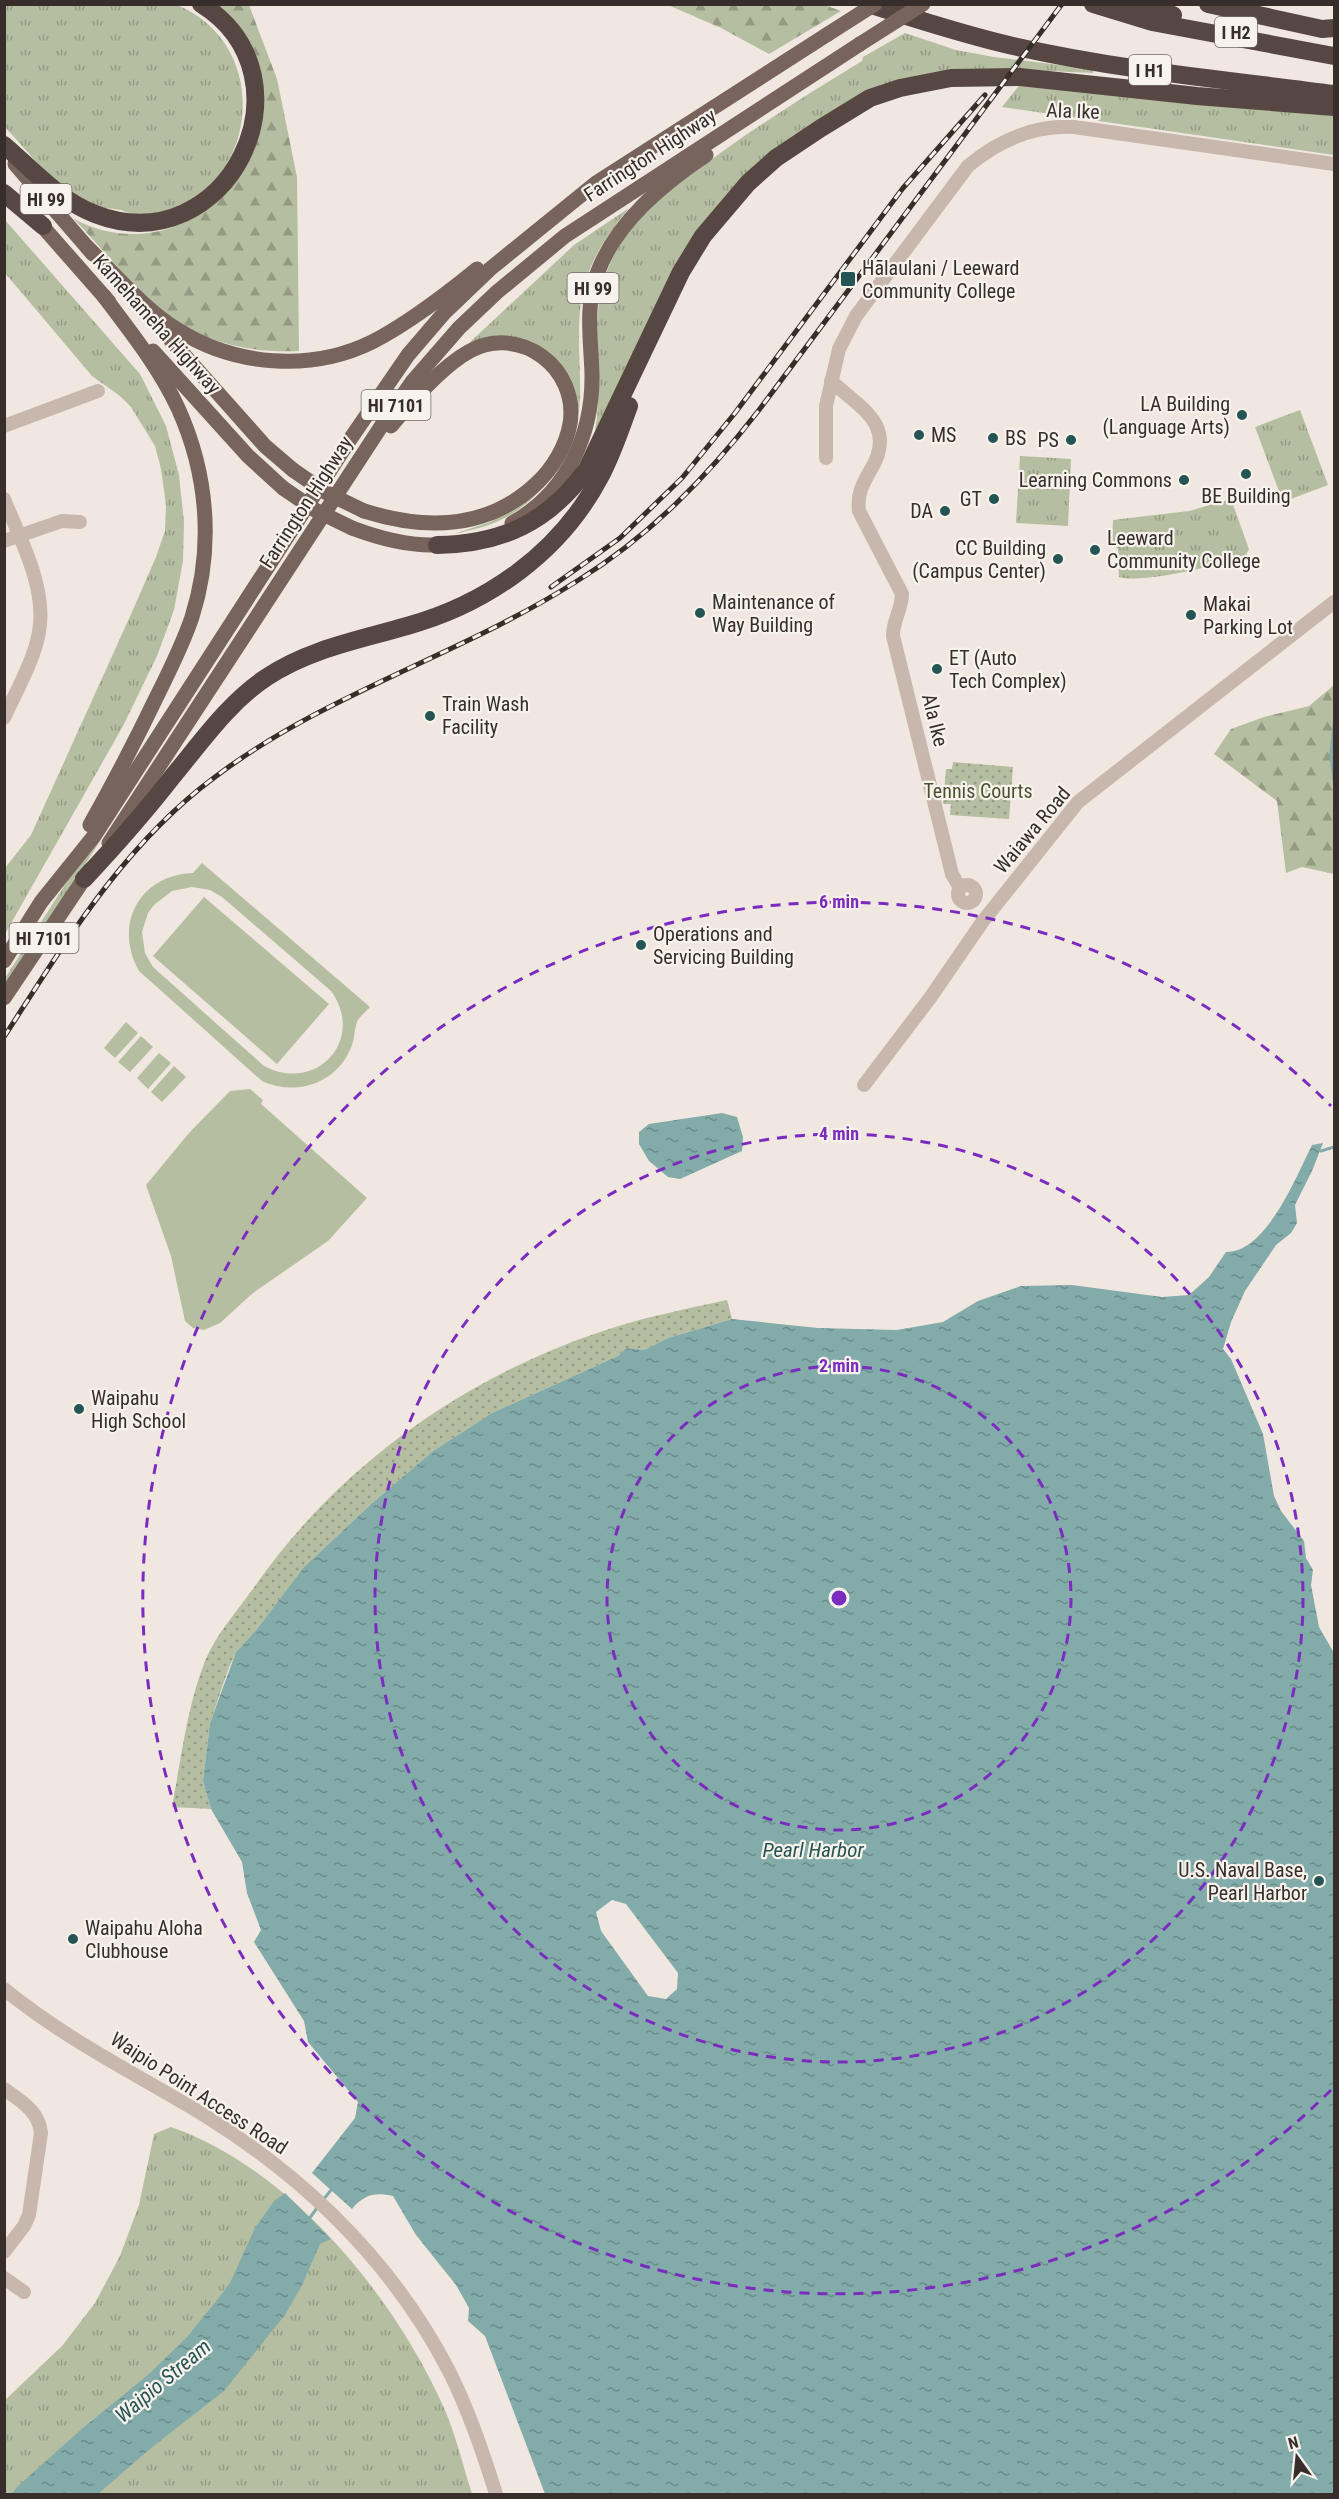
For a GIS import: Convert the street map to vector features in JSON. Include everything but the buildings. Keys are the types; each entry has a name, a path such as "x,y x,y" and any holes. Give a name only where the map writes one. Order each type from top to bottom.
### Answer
{"highway":[{"path":"4,145 65,198 79,207 108,219 143,223 161,220 176,216 204,201 227,180 244,154 252,129 255,105 252,75 241,47 224,23 201,4"},
{"name":"I H1","path":"868,4 967,35 1123,67 1335,94"},
{"path":"883,4 967,35"},
{"name":"I H1","path":"1093,4 1152,22 1335,56"},
{"name":"I H2","path":"1139,4 1194,21 1335,56"},
{"path":"1208,4 1322,29 1335,28"},
{"path":"437,545 471,543 514,532 554,506 578,481 594,454 677,282 703,236 724,208 776,158 854,106 900,88 951,78 1020,77 1197,96 1335,107"},
{"path":"4,193 43,226"},
{"path":"84,879 128,833 225,714 266,677 327,648 433,619 459,609 512,578 550,543 570,521 599,478 677,282"}],"main road":[{"name":"Farrington Highway","path":"4,961 41,902 94,836 290,530 408,355 444,313 490,269 596,183 875,4"},
{"name":"Farrington Highway","path":"4,998 158,770 337,491 412,382 459,328 497,292 565,236 923,4"},
{"name":"HI 99","path":"437,545 482,537 516,521 549,494 571,466 590,417 591,293 605,255 625,225 642,206 692,165 840,58"},
{"name":"Kamehameha Highway","path":"4,152 87,247"},
{"name":"Kamehameha Highway","path":"4,183 241,449 283,488 315,510 352,528 397,541 437,545"},
{"name":"HI 99","path":"87,247 165,321 192,338 226,352 260,360 297,361 352,350 389,332 467,278 520,234 596,183"},
{"path":"87,247 265,446 292,470 364,512 414,523 453,524 483,517 517,501 542,479 561,451 570,424 571,411 565,386 552,365 533,349 509,342 483,345 466,353 444,370 396,420 337,491"},
{"path":"41,902 80,843 137,739 181,646 194,609 204,563 205,510 189,434 161,378 103,295"}],"street":[{"name":"Ala Ike","path":"826,458 826,406 831,381 839,349 856,316 968,166 1005,140 1028,131 1058,126 1074,127 1335,164"},
{"name":"Ala Ike","path":"831,381 872,418 882,438 878,459 861,488 858,499 859,511 902,594 902,602 894,620 893,636 952,874 960,888"},
{"path":"4,426 98,391"},
{"path":"4,499 36,585 40,618 33,651 4,718"},
{"path":"4,541 62,521 80,522"},
{"name":"Waiawa Road","path":"864,1085 930,998 983,921 1078,802 1335,602"},
{"name":"Waipio Point Access Road","path":"4,1989 46,2020 252,2146 294,2178 339,2218 380,2266 430,2337 464,2404 496,2494"},
{"path":"4,2090 33,2112 41,2125 42,2133 29,2215 24,2226 4,2252"},
{"path":"4,2278 24,2292"}],"green space":[{"path":"822,4 841,11 769,54 721,28 668,5"},
{"path":"5,5 177,5 210,26 231,55 242,88 241,124 231,157 210,185 180,206 142,215 93,205 54,179 5,127"},
{"path":"215,5 249,5 277,79 297,177 299,351 258,350 224,343 195,332 170,316 146,296 74,219 97,229 120,233 143,234 165,230 186,222 205,210 223,195 243,170 258,140 261,124 260,111 241,42 235,28"},
{"path":"905,33 956,50 1094,69 1093,73 1024,70 895,85 745,179 600,429 595,430 598,395 597,325 601,290 614,256 634,225 647,210 735,142 862,61 863,57"},
{"path":"1024,79 1334,116 1334,155 1002,107"},
{"path":"629,208 602,245 584,287 579,328 578,417 565,455 542,488 512,514 489,525 454,534 490,522 525,501 567,444 563,375 505,336 489,337 468,344 574,245"},
{"path":"5,220 140,374 166,426 179,475 184,522 183,561 174,610 157,656 123,726 5,934 5,868 31,835 132,612 165,531 166,505 155,446 131,407 92,376 5,273"},
{"path":"1300,410 1328,485 1283,502 1255,427"},
{"path":"1020,456 1071,459 1068,526 1016,523"},
{"path":"1231,499 1249,549 1246,555 1219,564 1163,576 1119,577 1118,549 1112,545 1113,520 1189,511"},
{"path":"283,546 286,548 5,991 5,978"},
{"path":"1334,685 1334,874 1302,867 1286,873 1277,801 1214,754 1231,729 1264,717 1309,706"},
{"name":"Tennis Courts","path":"953,762 1013,767 1009,819 950,815 951,804 943,804 946,769 952,769"},
{"path":"202,863 370,1007 357,1022 352,1045 342,1063 323,1080 299,1087 274,1085 262,1081 139,971 132,954 129,937 130,920 136,906 145,893 158,883 174,876 193,873","holes":["192,887 210,890 222,897 331,991 340,1009 343,1027 339,1043 330,1057 318,1067 302,1073 284,1073 264,1066 153,967 145,953 142,932 148,913 154,905 172,891"]},
{"path":"204,897 329,1004 277,1064 153,956"},
{"path":"126,1022 138,1033 115,1058 104,1048"},
{"path":"141,1036 153,1047 130,1072 118,1062"},
{"path":"159,1053 171,1063 148,1089 137,1078"},
{"path":"174,1066 186,1077 162,1102 151,1092"},
{"path":"250,1089 263,1100 261,1104 367,1198 328,1241 253,1293 220,1323 204,1330 193,1328 185,1321 171,1256 146,1185 189,1133 230,1091"},
{"path":"727,1300 732,1319 668,1338 644,1350 626,1348 618,1356 492,1413 433,1451 370,1505 303,1568 257,1629 236,1652 210,1723 203,1781 211,1809 172,1807 194,1696 205,1661 215,1641 288,1543 365,1465 407,1432 453,1401 500,1374 549,1351 631,1322"},
{"path":"171,2127 215,2146 256,2172 296,2204 333,2240 367,2280 397,2322 423,2365 444,2408 472,2494 5,2494 5,2400 62,2346 95,2303 120,2256 139,2205 154,2134"}],"water":[{"path":"722,1113 737,1117 743,1137 742,1151 680,1179 668,1177 649,1161 639,1144 639,1132 649,1124"},
{"name":"Pearl Harbor","path":"1323,1143 1295,1205 1297,1223 1291,1233 1276,1245 1245,1291 1231,1322 1223,1349 1231,1359 1263,1434 1274,1496 1281,1511 1304,1541 1306,1558 1313,1570 1311,1585 1319,1627 1334,1653 1334,2494 545,2494 485,2336 468,2321 469,2308 456,2285 416,2235 393,2196 371,2195 361,2200 352,2209 312,2173 355,2118 358,2102 308,2042 304,2021 254,1942 261,1930 247,1893 242,1862 211,1809 203,1781 210,1723 236,1652 257,1629 303,1568 370,1505 433,1451 492,1413 618,1356 626,1348 644,1350 668,1338 732,1319 818,1328 897,1330 943,1322 978,1301 1021,1286 1072,1285 1162,1297 1189,1295 1209,1277 1226,1252 1241,1249 1267,1227 1288,1193 1312,1145"},
{"path":"285,2193 331,2239 320,2244 302,2285 285,2315 224,2391 151,2448 98,2494 12,2494 84,2427 149,2374 188,2336 229,2285 255,2228 274,2201"}],"pier":[{"path":"612,1900 626,1904 678,1973 677,1989 666,1999 648,1996 601,1931 596,1912"}],"waterway":[{"path":"1334,725 1331,755 1334,780"},
{"path":"1321,1151 1334,1147"},
{"name":"Waipio Stream","path":"323,2200 331,2190"},
{"name":"Waipio Stream","path":"309,2219 317,2208"}],"railway":[{"path":"4,1037 73,931 124,864 182,804 215,777 258,747 302,721 487,631 577,581 629,545 676,504 719,459 759,410 1062,4"},
{"path":"551,587 620,538 682,478 735,413 903,188 985,95"}],"place":[{"name":"Hālaulani / Leeward Community College","path":"848,279"},
{"name":"LA Building (Language Arts)","path":"1242,415"},
{"name":"MS","path":"919,435"},
{"name":"BS","path":"993,438"},
{"name":"PS","path":"1071,440"},
{"name":"BE Building","path":"1246,474"},
{"name":"Learning Commons","path":"1184,480"},
{"name":"GT","path":"994,499"},
{"name":"DA","path":"945,511"},
{"name":"Leeward Community College","path":"1095,550"},
{"name":"CC Building (Campus Center)","path":"1058,559"},
{"name":"Maintenance of Way Building","path":"700,613"},
{"name":"Makai Parking Lot","path":"1191,615"},
{"name":"ET (Auto Tech Complex)","path":"937,669"},
{"name":"Train Wash Facility","path":"430,716"},
{"name":"Operations and Servicing Building","path":"641,945"},
{"name":"Waipahu High School","path":"79,1409"},
{"name":"U.S. Naval Base, Pearl Harbor","path":"1319,1881"},
{"name":"Waipahu Aloha Clubhouse","path":"73,1939"}]}
